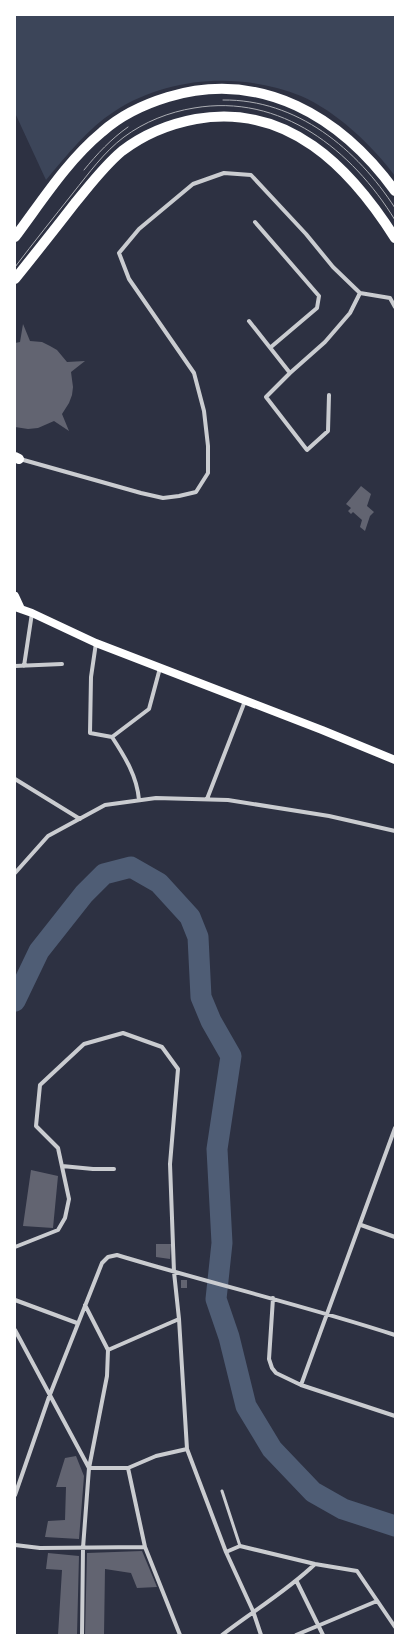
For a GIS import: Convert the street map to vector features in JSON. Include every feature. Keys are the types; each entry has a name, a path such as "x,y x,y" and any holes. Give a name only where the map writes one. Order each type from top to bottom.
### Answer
{"main road":[{"path":"15,237 70,165 102,131 122,117 157,101 178,94 199,91 221,89 258,92 278,98 309,111 353,143 385,177 395,191"},
{"path":"15,279 92,183 121,152 137,140 174,124 207,117 245,118 262,121 278,126 302,139 327,157 345,173 372,205 395,238"},
{"path":"15,596 18,608 96,643 395,760"}],"street":[{"path":"16,459 163,498 196,492 208,473 208,446 204,410 194,373 129,279 119,253 139,229 193,184 224,173 251,176 306,234 333,267 360,293 390,298 395,307"},
{"path":"256,222 318,296 317,308 271,348"},
{"path":"329,395 328,431 307,450 266,398 290,372 325,342 350,313 360,293"},
{"path":"249,321 290,372"},
{"path":"24,666 32,613"},
{"path":"96,643 91,677 90,733 112,737 150,710 160,668"},
{"path":"15,666 62,664"},
{"path":"207,799 245,701"},
{"path":"112,737 127,760 138,785 139,800"},
{"path":"15,779 80,819"},
{"path":"15,873 48,836 105,805 156,798 228,800 329,816 395,831"},
{"path":"15,1247 58,1230 65,1218 69,1199 58,1148 36,1126 40,1085 84,1044 123,1033 162,1047 178,1069 170,1164 174,1272 179,1319 187,1449 226,1552 253,1611 261,1635"},
{"path":"301,1385 395,1128"},
{"path":"62,1166 93,1169 114,1169"},
{"path":"361,1224 395,1238"},
{"path":"15,1496 49,1397 77,1323 102,1263 108,1257 117,1255 174,1272 328,1313 395,1334"},
{"path":"273,1298 269,1359 272,1368 276,1373 301,1385 395,1416"},
{"path":"15,1300 77,1323"},
{"path":"82,1635 83,1548 89,1468 107,1376 108,1350 85,1305"},
{"path":"108,1350 179,1319"},
{"path":"15,1330 49,1397 89,1468"},
{"path":"89,1468 128,1468 156,1456 187,1449"},
{"path":"128,1468 145,1547 180,1635"},
{"path":"15,1545 40,1548 145,1547"},
{"path":"226,1552 240,1546 315,1564 357,1571 395,1627"},
{"path":"222,1635 253,1611 297,1582 315,1564"},
{"path":"297,1582 322,1635"},
{"path":"296,1635 377,1600"}],"lane":[{"path":"222,1491 240,1546"}],"shaded area":[{"path":"15,15 395,15 395,176 376,153 353,130 327,111 301,96 278,88 255,83 206,81 159,91 136,99 115,111 86,134 46,180 15,113"}],"building":[{"path":"23,324 30,341 42,342 50,346 57,350 67,362 85,361 71,372 73,387 72,395 62,414 69,431 54,421 38,428 28,429 15,427 15,343 20,342"},
{"path":"361,486 371,494 367,506 374,512 370,516 365,531 360,527 362,520 353,512 351,514 348,511 351,508 346,504"},
{"path":"31,1170 58,1176 53,1228 23,1226"},
{"path":"156,1244 171,1244 170,1259 156,1257"},
{"path":"181,1280 187,1280 187,1288 181,1288"},
{"path":"76,1456 84,1476 79,1539 45,1537 48,1521 65,1520 66,1487 56,1487 65,1458"},
{"path":"142,1551 157,1587 137,1588 131,1573 105,1569 104,1635 85,1635 87,1553"},
{"path":"48,1553 79,1556 77,1635 58,1635 62,1570 46,1569"}],"waterway":[{"path":"15,1001 39,951 84,894 104,874 131,867 159,883 190,917 198,937 201,997 211,1021 231,1056 217,1149 222,1243 216,1299 229,1337 246,1406 272,1449 313,1492 343,1509 395,1526"}],"tram line":[{"path":"223,100 250,102 276,108 300,118 343,148 380,186 395,208"},
{"path":"15,267 91,170 117,143 148,122 175,112 194,108 226,106 256,109 284,118 311,132 335,150 358,171 378,194 395,220"},
{"path":"84,170 104,147 128,127"}]}
